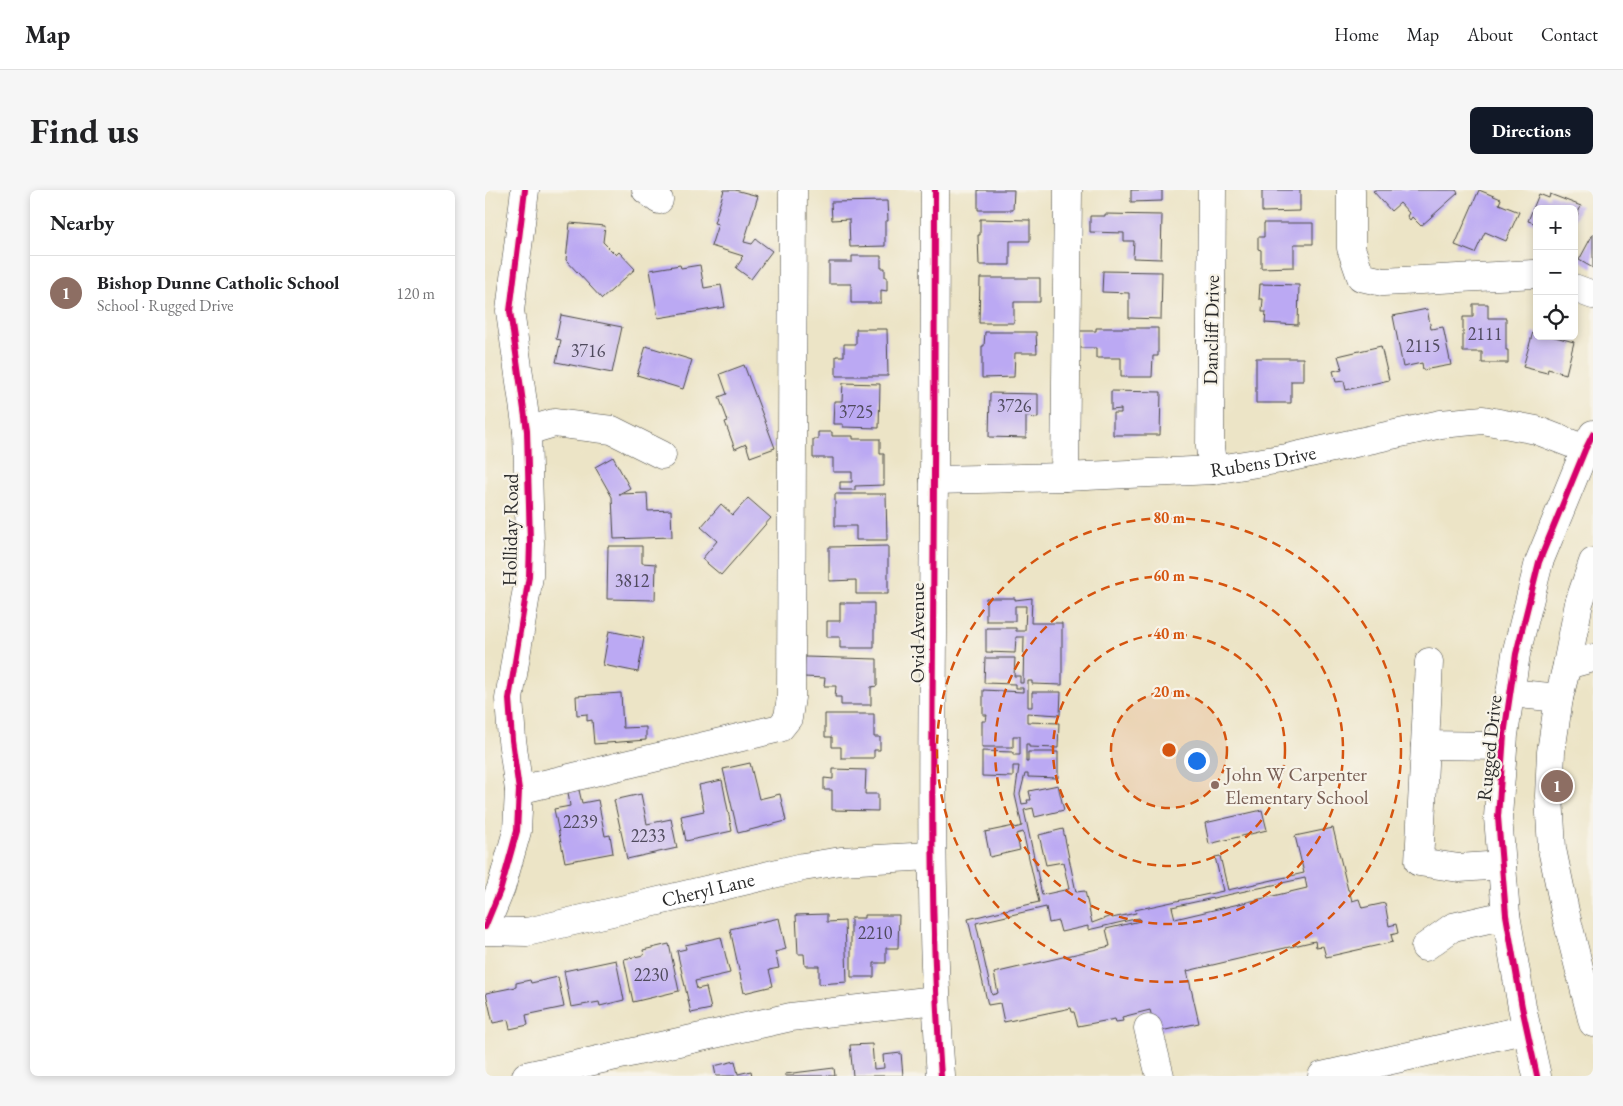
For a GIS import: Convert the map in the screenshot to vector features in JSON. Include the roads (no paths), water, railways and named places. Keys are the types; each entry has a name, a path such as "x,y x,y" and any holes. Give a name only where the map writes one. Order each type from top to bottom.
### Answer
{"street":[{"name":"Holliday Road","path":"485,927 501,888 517,831 519,790 509,699 529,576 530,543 527,431 510,311 525,190"},
{"path":"519,790 780,728 788,718 791,687 793,190"},
{"name":"Ovid Avenue","path":"935,190 931,856 935,1000 941,1076"},
{"path":"1065,477 1068,190"},
{"name":"Dancliff Drive","path":"1212,190 1210,447 1213,470"},
{"path":"1351,190 1351,248 1361,276 1383,282 1533,274"},
{"path":"1578,289 1593,295"},
{"name":"Rubens Drive","path":"934,480 1065,477 1213,470 1287,458 1441,424 1483,420 1536,430 1590,445"},
{"path":"527,431 554,423 612,430 662,455"},
{"name":"Rugged Drive","path":"1537,1076 1506,915 1498,817 1503,746 1517,654 1539,562 1590,445"},
{"path":"1593,562 1579,603 1580,661 1559,698 1551,752 1549,796 1552,849 1566,916 1593,1023"},
{"path":"1429,662 1419,862 1459,868 1502,866"},
{"path":"1511,693 1559,698"},
{"path":"1425,745 1503,746"},
{"name":"Cheryl Lane","path":"485,931 527,932 803,867 850,860 931,856"},
{"path":"1425,948 1453,927 1506,915"},
{"path":"526,1076 791,1017 935,1000"},
{"path":"1148,1028 1159,1076"},
{"path":"1322,1076 1527,1029"}],"place":[{"name":"John W Carpenter Elementary School","path":"1215,785"},
{"name":"Bishop Dunne Catholic School","path":"1557,786"}]}
